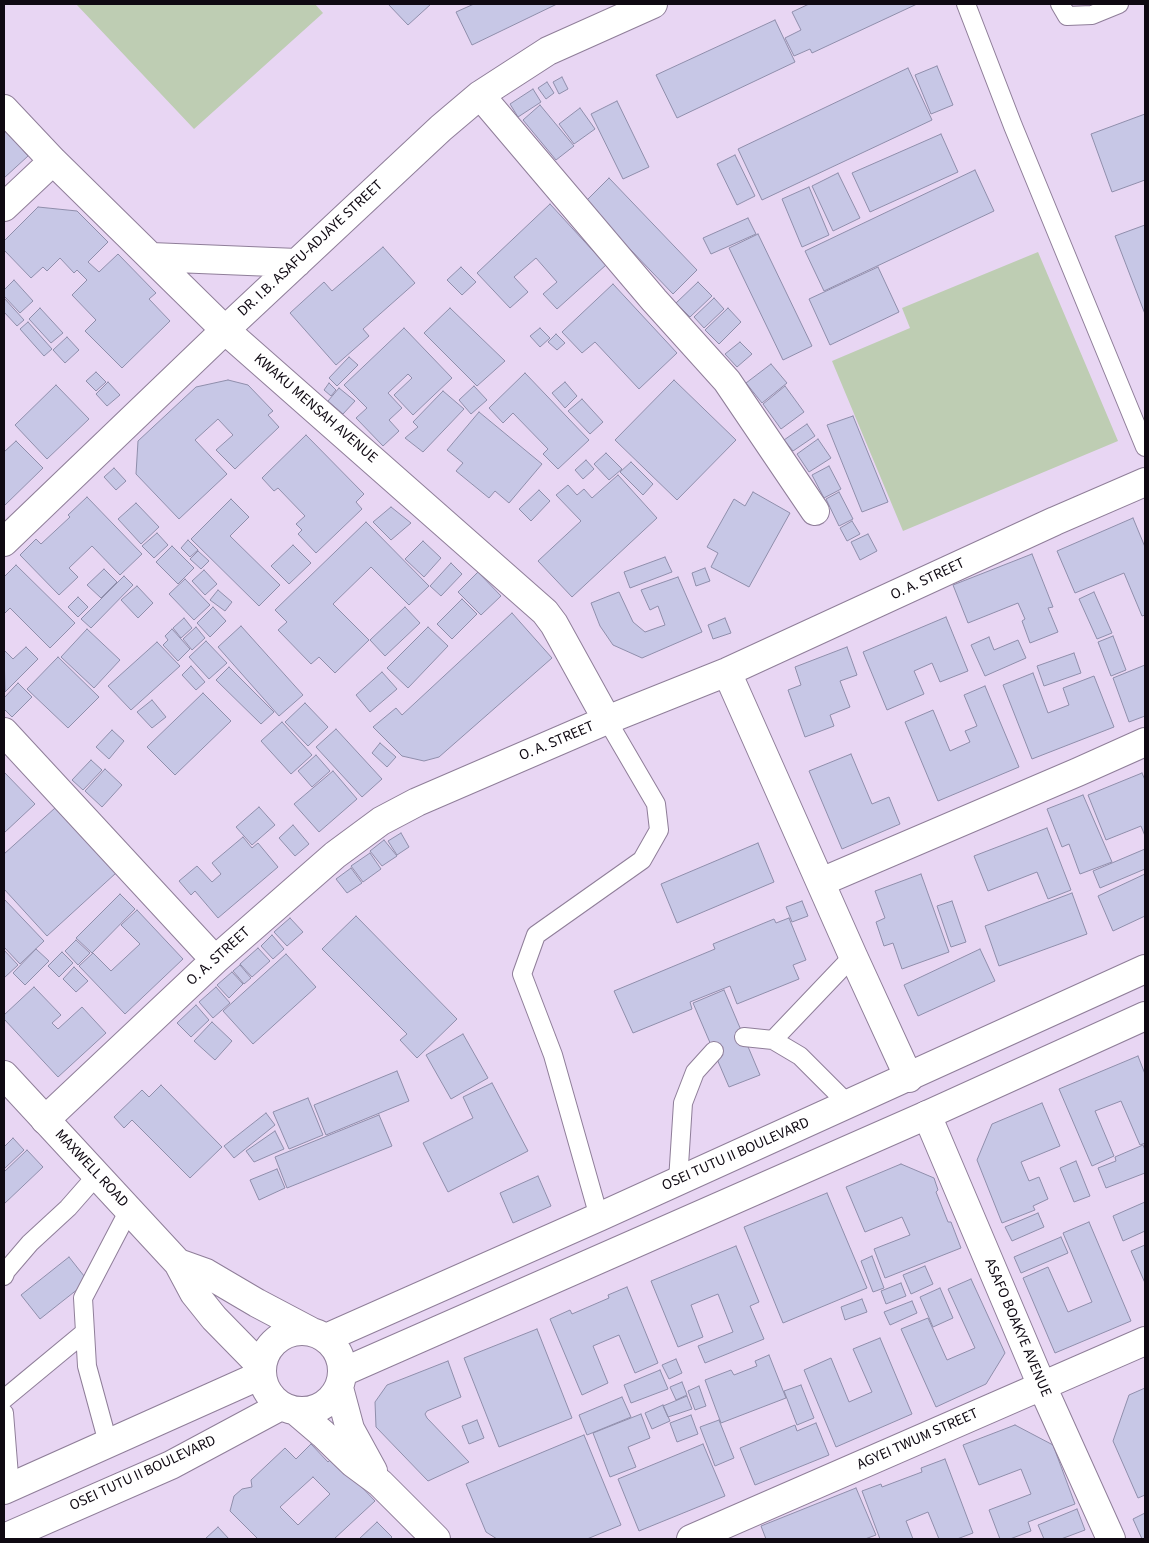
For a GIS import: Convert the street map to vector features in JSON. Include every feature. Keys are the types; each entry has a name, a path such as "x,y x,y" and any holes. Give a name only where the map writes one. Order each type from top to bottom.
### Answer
{"street":[{"name":"DR. I.B. ASAFU-ADJAYE STREET","path":"4,542 296,263 480,95 548,51 653,4"},
{"path":"480,95 572,201 654,300 727,381 815,511"},
{"name":"KWAKU MENSAH AVENUE","path":"4,108 53,161 225,330 546,612 607,720"},
{"path":"4,207 53,161"},
{"path":"151,257 296,263"},
{"name":"O. A. STREET","path":"45,1120 216,960 335,855 381,821 417,802 607,720 727,672 1046,525 1145,482"},
{"path":"727,672 909,1078"},
{"path":"4,732 216,960"},
{"path":"821,882 1145,742"},
{"name":"OSEI TUTU II BOULEVARD","path":"318,1334 599,1217 1145,970"},
{"path":"288,1409 313,1410 329,1402 341,1380 1145,1016"},
{"name":"MAXWELL ROAD","path":"4,1075 178,1263 194,1293 261,1371"},
{"name":"ASAFO BOAKYE AVENUE","path":"927,1115 1042,1386 1111,1539"},
{"name":"MAXWELL ROAD","path":"178,1263 206,1274 318,1334"},
{"path":"380,1483 350,1429 341,1380 339,1353 318,1334 293,1331 278,1338 267,1351 261,1371 268,1393 323,1434 352,1463 380,1483 436,1539"},
{"name":"AGYEI TWUM STREET","path":"691,1539 1145,1341"},
{"path":"7,1489 261,1371"},
{"name":"OSEI TUTU II BOULEVARD","path":"17,1536 288,1409"}],"lane":[{"path":"966,4 1013,126 1145,447"},
{"path":"1060,4 1067,16 1092,15 1119,4"},
{"path":"599,1217 553,1055 522,974 536,935 642,860 659,830 656,804 607,720"},
{"path":"773,1040 853,956"},
{"path":"744,1037 773,1040 800,1056 849,1105"},
{"path":"678,1181 683,1103 695,1072 714,1051"},
{"path":"4,1276 6,1271 30,1243 68,1208 97,1175"},
{"path":"108,1443 88,1366 84,1298 129,1210"},
{"path":"4,1399 86,1332"},
{"path":"4,1413 7,1489"}],"green space":[{"path":"76,4 315,4 323,13 194,129"},
{"path":"1038,252 1118,441 903,531 832,361 910,328 902,308"}],"building":[{"path":"388,4 431,4 408,25"},
{"path":"474,4 557,4 472,45 456,12"},
{"path":"809,4 917,4 812,53 810,49 794,56 785,38 801,30 792,12"},
{"path":"775,20 795,62 677,118 656,75"},
{"path":"937,66 953,105 931,114 915,75"},
{"path":"908,68 932,120 762,200 738,149"},
{"path":"562,77 568,89 559,94 553,82"},
{"path":"547,82 554,93 546,99 538,88"},
{"path":"533,89 541,102 518,117 510,104"},
{"path":"617,101 649,167 623,179 591,114"},
{"path":"540,105 574,146 556,160 523,120"},
{"path":"580,108 595,129 574,144 559,124"},
{"path":"1145,114 1145,180 1112,192 1091,134"},
{"path":"4,128 28,156 4,178"},
{"path":"941,134 958,172 870,212 852,173"},
{"path":"735,155 755,196 737,205 717,164"},
{"path":"975,170 994,211 824,291 805,251"},
{"path":"838,173 860,218 833,231 812,186"},
{"path":"609,178 697,270 673,294 585,202"},
{"path":"809,187 829,235 802,247 782,199"},
{"path":"550,204 606,265 557,309 543,294 557,282 536,258 514,277 528,292 510,308 477,273"},
{"path":"38,207 77,211 108,242 88,262 99,272 118,254 156,293 149,299 170,321 122,368 85,331 96,320 72,295 87,280 77,270 74,273 60,258 47,271 43,267 31,278 4,250 4,241"},
{"path":"748,218 756,234 711,254 703,238"},
{"path":"1145,225 1145,314 1115,236"},
{"path":"758,234 812,346 783,360 729,248"},
{"path":"383,247 415,283 363,329 369,336 336,365 290,313 324,282 332,291"},
{"path":"461,267 476,282 462,295 447,280"},
{"path":"878,267 899,312 830,345 809,299"},
{"path":"14,280 33,301 20,313 4,296 4,290"},
{"path":"698,282 712,296 690,317 676,303"},
{"path":"613,284 677,353 639,389 595,342 582,353 562,332"},
{"path":"4,298 24,320 17,326 4,312"},
{"path":"714,298 724,309 704,328 694,317"},
{"path":"40,308 63,333 51,343 29,319"},
{"path":"450,308 505,361 477,386 424,333"},
{"path":"728,308 741,322 719,344 705,330"},
{"path":"28,322 52,349 44,356 20,329"},
{"path":"404,328 452,378 413,415 394,395 412,378 408,374 388,393 402,408 389,420 399,431 383,446 356,418 367,408 344,385"},
{"path":"540,328 550,338 540,347 530,336"},
{"path":"556,334 565,343 557,350 548,342"},
{"path":"67,337 79,350 65,363 53,350"},
{"path":"740,342 752,354 737,367 725,354"},
{"path":"349,357 358,365 337,386 329,378"},
{"path":"771,364 787,383 762,403 746,383"},
{"path":"96,372 106,382 96,391 86,381"},
{"path":"525,373 589,440 558,469 543,454 548,449 513,413 503,423 489,408"},
{"path":"228,380 248,385 273,411 268,415 279,427 235,469 216,450 233,435 218,419 195,440 227,474 179,519 136,474 138,441 196,387"},
{"path":"674,380 736,440 677,500 615,440"},
{"path":"108,382 120,395 107,406 96,394"},
{"path":"565,382 577,396 565,408 552,393"},
{"path":"329,383 336,390 331,396 324,390"},
{"path":"56,385 89,419 47,459 15,425"},
{"path":"474,386 487,400 471,414 459,400"},
{"path":"785,386 804,412 781,429 763,404"},
{"path":"339,388 355,401 343,414 328,401"},
{"path":"443,391 464,409 423,452 405,438 418,427 413,422"},
{"path":"582,399 603,422 590,434 568,411"},
{"path":"479,412 542,464 509,503 495,491 489,498 456,471 463,463 447,450"},
{"path":"853,416 888,502 862,512 827,425"},
{"path":"807,424 815,436 793,451 784,440"},
{"path":"306,435 364,494 356,502 362,509 316,553 298,534 302,530 296,524 305,516 278,488 274,491 262,478"},
{"path":"818,439 831,458 809,472 797,454"},
{"path":"16,441 43,468 4,506 4,452"},
{"path":"606,453 622,469 609,480 594,464"},
{"path":"586,460 594,469 583,479 575,470"},
{"path":"631,462 653,484 643,495 620,472"},
{"path":"829,466 841,489 824,498 812,475"},
{"path":"114,468 126,481 116,490 104,477"},
{"path":"618,475 657,518 572,597 538,561 581,521 556,495 568,485 577,495 584,489 592,498"},
{"path":"539,490 550,501 531,521 519,509"},
{"path":"753,492 790,513 749,587 711,567 718,553 707,547 734,499 745,506"},
{"path":"839,492 853,519 839,526 826,499"},
{"path":"87,497 142,554 120,575 92,546 69,568 78,577 59,595 20,555 36,539 41,544 70,517 68,515"},
{"path":"231,499 249,517 230,536 280,585 259,606 191,539"},
{"path":"136,503 159,527 141,544 118,519"},
{"path":"391,507 411,523 391,540 373,522"},
{"path":"1133,518 1145,547 1145,615 1142,616 1124,573 1075,593 1057,551"},
{"path":"852,521 860,534 847,541 840,528"},
{"path":"366,522 429,586 409,605 371,567 333,604 369,640 335,673 319,657 311,664 278,630 287,622 275,610"},
{"path":"157,533 168,545 154,558 142,546"},
{"path":"868,534 877,551 860,560 851,542"},
{"path":"188,540 198,550 190,557 181,548"},
{"path":"423,541 441,558 424,577 405,559"},
{"path":"293,545 311,563 289,584 271,566"},
{"path":"172,546 194,568 178,584 156,562"},
{"path":"198,551 209,561 201,569 190,559"},
{"path":"1032,554 1053,607 1048,608 1058,632 1030,643 1022,621 1025,619 1018,603 968,623 953,585"},
{"path":"665,557 672,572 630,588 624,572"},
{"path":"451,563 462,574 441,596 430,586"},
{"path":"16,565 75,623 50,648 10,608 4,614 4,577"},
{"path":"705,568 710,581 696,586 692,573"},
{"path":"104,569 117,582 101,598 87,585"},
{"path":"204,570 217,584 205,595 192,581"},
{"path":"478,572 501,596 481,615 458,592"},
{"path":"124,576 133,585 91,628 81,619"},
{"path":"678,577 702,632 642,658 613,645 600,626 591,603 619,592 633,622 645,632 665,625 658,606 650,610 641,590"},
{"path":"185,579 210,605 194,620 169,594"},
{"path":"137,586 153,603 138,618 121,600"},
{"path":"218,590 232,602 225,611 210,600"},
{"path":"1094,592 1112,633 1097,639 1079,599"},
{"path":"78,597 88,607 78,617 68,607"},
{"path":"462,599 477,614 452,639 437,624"},
{"path":"213,607 226,621 210,637 197,623"},
{"path":"405,607 420,623 385,656 370,640"},
{"path":"512,613 552,658 439,757 424,761 402,756 373,727 396,708 402,715"},
{"path":"946,617 968,671 940,682 932,663 914,671 924,694 887,710 863,652"},
{"path":"184,618 192,628 181,638 173,628"},
{"path":"725,618 731,633 713,639 708,625"},
{"path":"241,626 303,695 279,716 218,647"},
{"path":"196,627 205,638 192,650 183,639"},
{"path":"428,627 448,646 408,688 387,668"},
{"path":"87,629 120,660 94,688 61,657"},
{"path":"172,629 190,649 178,661 163,645 168,640 165,636"},
{"path":"1113,636 1126,670 1111,676 1098,642"},
{"path":"989,637 994,650 1018,640 1026,658 985,676 971,645"},
{"path":"206,641 227,663 209,679 189,657"},
{"path":"157,642 180,666 131,710 108,686"},
{"path":"26,647 38,659 5,692 4,650 13,659"},
{"path":"847,647 857,675 840,681 850,707 830,715 834,726 805,737 788,690 801,685 795,667"},
{"path":"1074,653 1081,673 1044,686 1037,666"},
{"path":"58,657 99,697 68,728 27,689"},
{"path":"1145,665 1145,716 1129,722 1113,678"},
{"path":"191,666 205,682 196,690 182,675"},
{"path":"229,667 274,712 261,724 216,680"},
{"path":"382,672 397,689 370,712 356,695"},
{"path":"1033,673 1048,713 1069,705 1063,688 1094,676 1114,727 1032,759 1003,685"},
{"path":"18,683 32,697 12,717 4,709 4,698"},
{"path":"985,686 1019,767 938,801 905,722 933,710 950,751 970,742 965,731 977,726 964,695"},
{"path":"203,693 231,721 175,775 147,747"},
{"path":"152,700 166,717 152,728 137,712"},
{"path":"305,703 328,727 308,746 285,722"},
{"path":"282,722 312,755 291,774 261,741"},
{"path":"336,729 382,779 362,797 316,747"},
{"path":"112,730 124,741 109,759 96,747"},
{"path":"380,743 396,757 387,767 372,753"},
{"path":"851,754 872,804 889,797 900,824 842,849 809,771"},
{"path":"316,755 330,771 312,787 298,771"},
{"path":"91,760 102,770 83,790 72,780"},
{"path":"105,769 122,785 102,807 85,791"},
{"path":"333,771 357,799 319,832 294,804"},
{"path":"4,772 35,804 4,833"},
{"path":"1142,773 1145,780 1145,836 1141,826 1106,840 1088,795"},
{"path":"1083,795 1112,862 1080,874 1069,844 1062,847 1047,809"},
{"path":"259,807 275,825 252,845 236,827"},
{"path":"55,808 116,873 47,936 4,889 4,854"},
{"path":"293,825 309,844 295,856 279,838"},
{"path":"1047,828 1071,890 1048,899 1037,872 988,891 974,856"},
{"path":"401,833 409,847 397,855 388,841"},
{"path":"243,837 252,848 258,843 278,867 218,918 195,891 191,895 179,881 197,866 212,882 221,874 212,863"},
{"path":"384,840 397,856 382,866 370,851"},
{"path":"758,843 774,882 677,923 661,884"},
{"path":"1145,849 1145,869 1100,888 1093,871"},
{"path":"370,853 381,869 363,882 351,866"},
{"path":"351,868 362,883 347,893 336,879"},
{"path":"921,874 949,952 902,969 893,943 884,946 876,922 885,918 875,891"},
{"path":"1145,874 1145,916 1113,931 1098,896"},
{"path":"1072,893 1087,934 999,966 985,926"},
{"path":"120,894 135,909 92,953 76,938"},
{"path":"4,899 44,941 20,964 4,947"},
{"path":"802,901 808,916 792,922 786,907"},
{"path":"952,901 966,942 951,947 937,906"},
{"path":"137,910 183,959 125,1014 79,966 93,953 111,971 140,944 121,925"},
{"path":"356,916 457,1019 417,1058 400,1040 407,1034 322,949"},
{"path":"290,918 303,932 287,946 274,932"},
{"path":"789,918 806,960 793,965 799,979 737,1004 730,986 690,1002 692,1009 633,1033 614,991 715,949 713,944 774,919 776,923"},
{"path":"272,935 284,949 273,959 261,946"},
{"path":"76,940 90,953 78,965 65,951"},
{"path":"258,948 270,961 252,977 240,964"},
{"path":"36,949 49,961 25,985 13,973"},
{"path":"980,949 995,981 918,1016 904,985"},
{"path":"4,950 18,965 4,978"},
{"path":"62,952 73,963 59,977 48,966"},
{"path":"286,954 316,987 253,1044 223,1011"},
{"path":"240,965 251,978 244,984 233,971"},
{"path":"74,967 88,981 76,992 63,979"},
{"path":"232,972 243,984 229,998 217,985"},
{"path":"34,987 61,1015 52,1023 58,1029 82,1007 106,1033 58,1077 4,1019 4,1015"},
{"path":"216,987 230,1003 213,1018 199,1002"},
{"path":"724,990 760,1075 729,1087 693,1003"},
{"path":"196,1005 209,1020 191,1037 177,1023"},
{"path":"212,1022 232,1041 215,1060 194,1041"},
{"path":"463,1034 488,1078 451,1099 426,1055"},
{"path":"1138,1056 1145,1074 1145,1143 1140,1145 1121,1101 1095,1111 1114,1156 1092,1166 1059,1089"},
{"path":"397,1071 409,1101 326,1135 314,1105"},
{"path":"492,1083 528,1151 448,1192 423,1143 473,1118 463,1097"},
{"path":"161,1085 222,1147 190,1178 132,1120 124,1128 114,1117 142,1090 149,1097"},
{"path":"308,1098 323,1135 289,1149 273,1112"},
{"path":"1042,1103 1060,1146 1021,1162 1029,1181 1039,1177 1048,1199 1033,1206 1035,1210 1002,1223 977,1160 992,1124"},
{"path":"266,1113 275,1125 234,1158 224,1146"},
{"path":"379,1115 392,1146 287,1188 275,1157"},
{"path":"275,1131 284,1149 254,1162 246,1151"},
{"path":"13,1138 24,1150 4,1169 4,1147"},
{"path":"1143,1145 1145,1150 1145,1173 1106,1188 1098,1168 1116,1161 1115,1157"},
{"path":"27,1150 43,1167 4,1204 4,1172"},
{"path":"1076,1161 1090,1196 1074,1202 1060,1168"},
{"path":"901,1164 934,1178 938,1190 936,1192 961,1248 885,1278 874,1249 910,1235 902,1217 865,1232 846,1187"},
{"path":"277,1169 285,1188 259,1200 250,1180"},
{"path":"538,1176 551,1206 513,1223 500,1193"},
{"path":"827,1193 867,1288 783,1323 744,1227"},
{"path":"1145,1202 1145,1231 1123,1241 1113,1216"},
{"path":"1038,1213 1044,1227 1012,1241 1005,1227"},
{"path":"1089,1222 1131,1321 1055,1353 1023,1278 1048,1267 1068,1312 1092,1302 1063,1233"},
{"path":"1061,1237 1068,1253 1021,1273 1014,1257"},
{"path":"1145,1245 1145,1283 1131,1251"},
{"path":"736,1246 759,1302 750,1306 764,1339 705,1363 698,1346 733,1332 718,1294 691,1305 703,1337 678,1347 651,1281"},
{"path":"872,1256 884,1288 873,1292 861,1261"},
{"path":"69,1257 88,1281 40,1319 21,1295"},
{"path":"925,1266 933,1284 911,1294 903,1275"},
{"path":"971,1279 1005,1353 986,1384 936,1407 901,1329 928,1318 947,1360 975,1348 948,1289"},
{"path":"901,1283 906,1296 886,1304 881,1291"},
{"path":"627,1287 658,1363 635,1373 619,1335 593,1346 608,1383 582,1395 550,1319 570,1310 572,1314 609,1298 608,1295"},
{"path":"940,1288 953,1318 933,1327 920,1297"},
{"path":"862,1299 867,1312 845,1320 841,1307"},
{"path":"912,1301 917,1313 890,1325 884,1312"},
{"path":"537,1329 572,1418 499,1447 464,1358"},
{"path":"880,1338 912,1414 836,1447 804,1370 831,1358 849,1402 872,1392 853,1349"},
{"path":"769,1355 786,1398 721,1423 705,1380 731,1370 734,1375 757,1366 755,1361"},
{"path":"676,1359 682,1373 669,1379 662,1365"},
{"path":"448,1361 461,1397 427,1411 425,1414 469,1462 428,1481 376,1427 375,1402 387,1385"},
{"path":"660,1370 668,1389 631,1403 624,1385"},
{"path":"682,1382 687,1395 676,1400 670,1387"},
{"path":"801,1385 814,1418 797,1425 784,1391"},
{"path":"699,1386 706,1406 695,1410 688,1391"},
{"path":"1145,1388 1145,1495 1138,1498 1113,1441 1129,1395"},
{"path":"687,1396 692,1409 668,1417 663,1406"},
{"path":"622,1397 631,1417 587,1435 579,1415"},
{"path":"663,1405 670,1421 652,1429 645,1413"},
{"path":"641,1414 650,1438 628,1447 636,1467 610,1477 593,1433"},
{"path":"691,1415 698,1434 677,1442 670,1423"},
{"path":"477,1420 484,1438 469,1444 462,1426"},
{"path":"719,1420 734,1458 715,1466 700,1427"},
{"path":"816,1423 829,1455 755,1485 740,1448 795,1425 797,1431"},
{"path":"1015,1425 1053,1445 1075,1504 1028,1522 1031,1531 1010,1539 1000,1539 989,1510 1031,1494 1021,1469 979,1485 963,1445"},
{"path":"584,1435 621,1525 587,1539 497,1539 486,1532 466,1484"},
{"path":"311,1444 328,1462 333,1457 375,1501 334,1539 258,1539 230,1511 234,1496 242,1489 252,1487 251,1480 285,1448 296,1459","holes":["313,1477 330,1494 298,1525 280,1507"]},
{"path":"703,1444 725,1496 639,1531 618,1479"},
{"path":"945,1459 973,1533 957,1539 939,1539 928,1512 906,1521 913,1539 880,1539 862,1491 881,1484 882,1487 922,1472 921,1468"},
{"path":"856,1488 876,1535 865,1539 766,1539 761,1526"},
{"path":"1077,1509 1085,1530 1061,1539 1044,1539 1038,1525"},
{"path":"1145,1513 1145,1539 1142,1539 1133,1519"},
{"path":"377,1522 392,1537 390,1539 359,1539"},
{"path":"218,1527 229,1539 205,1539"}]}
